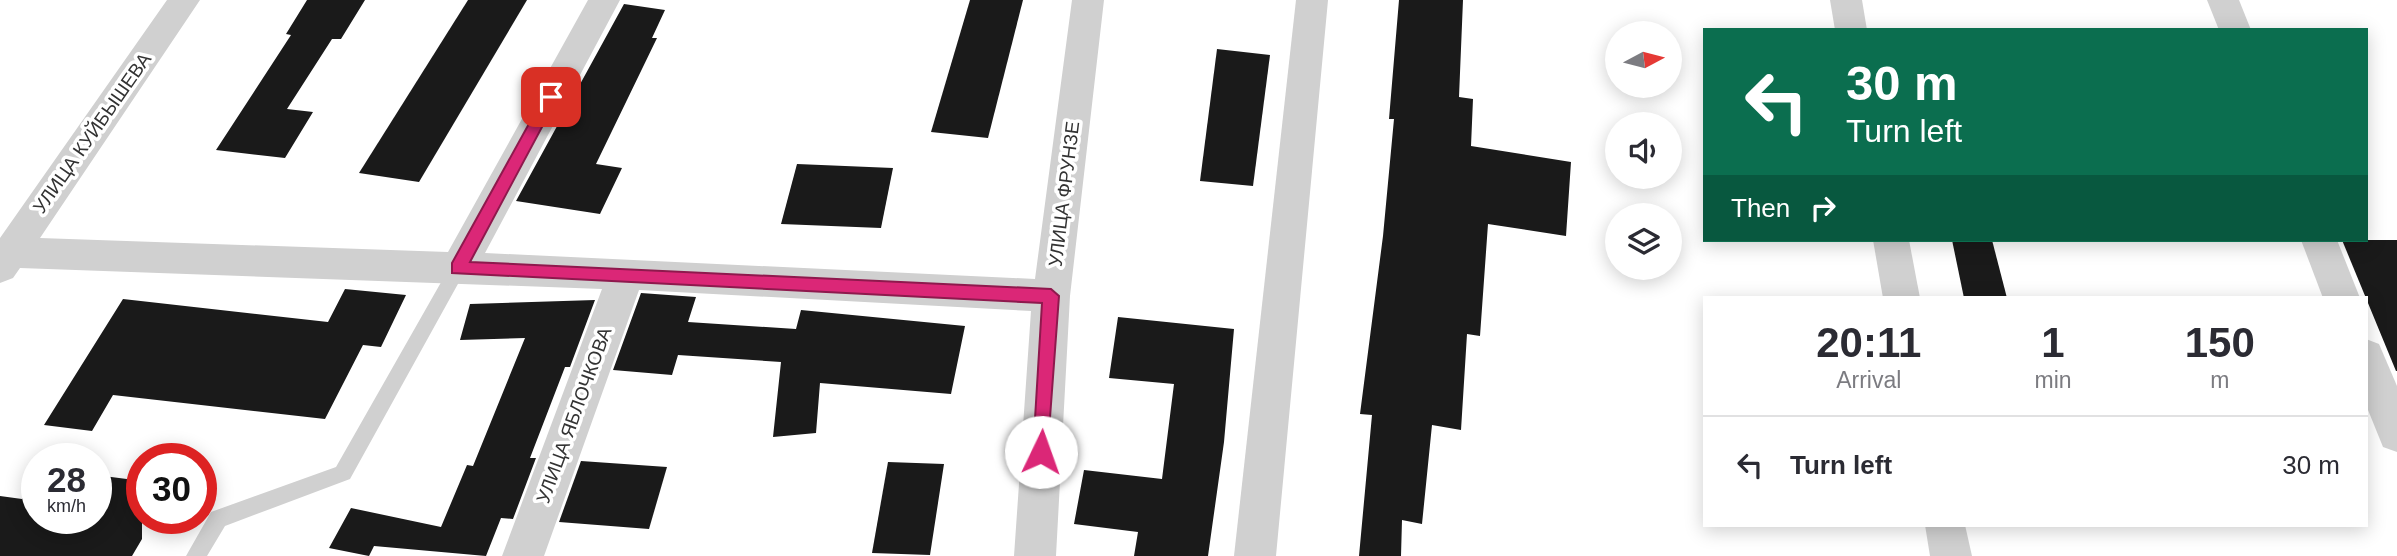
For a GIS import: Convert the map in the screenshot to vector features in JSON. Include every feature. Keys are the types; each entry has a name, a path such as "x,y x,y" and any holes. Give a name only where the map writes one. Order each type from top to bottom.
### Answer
{"street":[{"name":"УЛИЦА КУЙБЫШЕВА","path":"5,260 184,0"},
{"path":"458,268 604,0"},
{"name":"УЛИЦА ФРУНЗЕ","path":"1035,556 1051,296 1088,0"},
{"path":"1255,556 1312,0"},
{"path":"1846,0 1851,28"},
{"path":"2223,0 2234,28"},
{"path":"1891,242 1902,296"},
{"path":"2320,242 2341,296"},
{"path":"5,260 458,268 1051,296"},
{"name":"УЛИЦА ЯБЛОЧКОВА","path":"523,556 626,274"},
{"path":"2368,361 2397,434"},
{"path":"1945,527 1951,556"}],"lane":[{"path":"196,556 218,519 342,473 458,268"}],"building":[{"path":"307,0 365,0 341,39 332,39 287,109 313,112 285,158 216,150 291,35 286,34"},
{"path":"468,0 527,0 419,182 359,173"},
{"path":"970,0 1023,0 988,138 931,132"},
{"path":"1399,0 1463,0 1459,97 1473,99 1471,146 1571,162 1566,236 1488,224 1480,336 1467,334 1461,430 1432,425 1422,524 1402,520 1401,556 1359,556 1372,415 1360,414 1383,236 1394,119 1389,119"},
{"path":"624,4 665,10 652,38 657,38 596,164 622,168 600,214 516,201"},
{"path":"1217,49 1270,55 1253,186 1200,181"},
{"path":"797,164 893,168 881,228 781,224"},
{"path":"2397,240 2397,371 2368,303 2368,296 2365,296 2343,242"},
{"path":"1952,242 1993,242 2006,296 1964,296"},
{"path":"345,289 406,295 381,347 363,345 325,419 113,395 92,431 44,425 123,299 328,322"},
{"path":"641,293 696,297 688,322 796,329 801,310 965,326 951,394 820,383 816,433 773,437 781,362 678,355 672,375 613,370"},
{"path":"595,300 570,367 565,367 530,458 536,458 513,519 501,518 486,556 374,546 369,556 329,548 351,508 441,527 467,465 473,466 525,338 460,340 470,304"},
{"path":"1118,317 1234,329 1224,442 1208,556 1134,556 1138,532 1074,524 1084,470 1162,479 1174,384 1109,378"},
{"path":"581,461 667,467 649,529 559,522"},
{"path":"888,462 944,464 930,555 872,553"},
{"path":"112,477 126,479 126,534 142,534 142,539 132,556 0,556 0,496 21,499 21,534 112,534"}],"route":[{"path":"551,97 458,268 1051,296 1041,452"}]}
